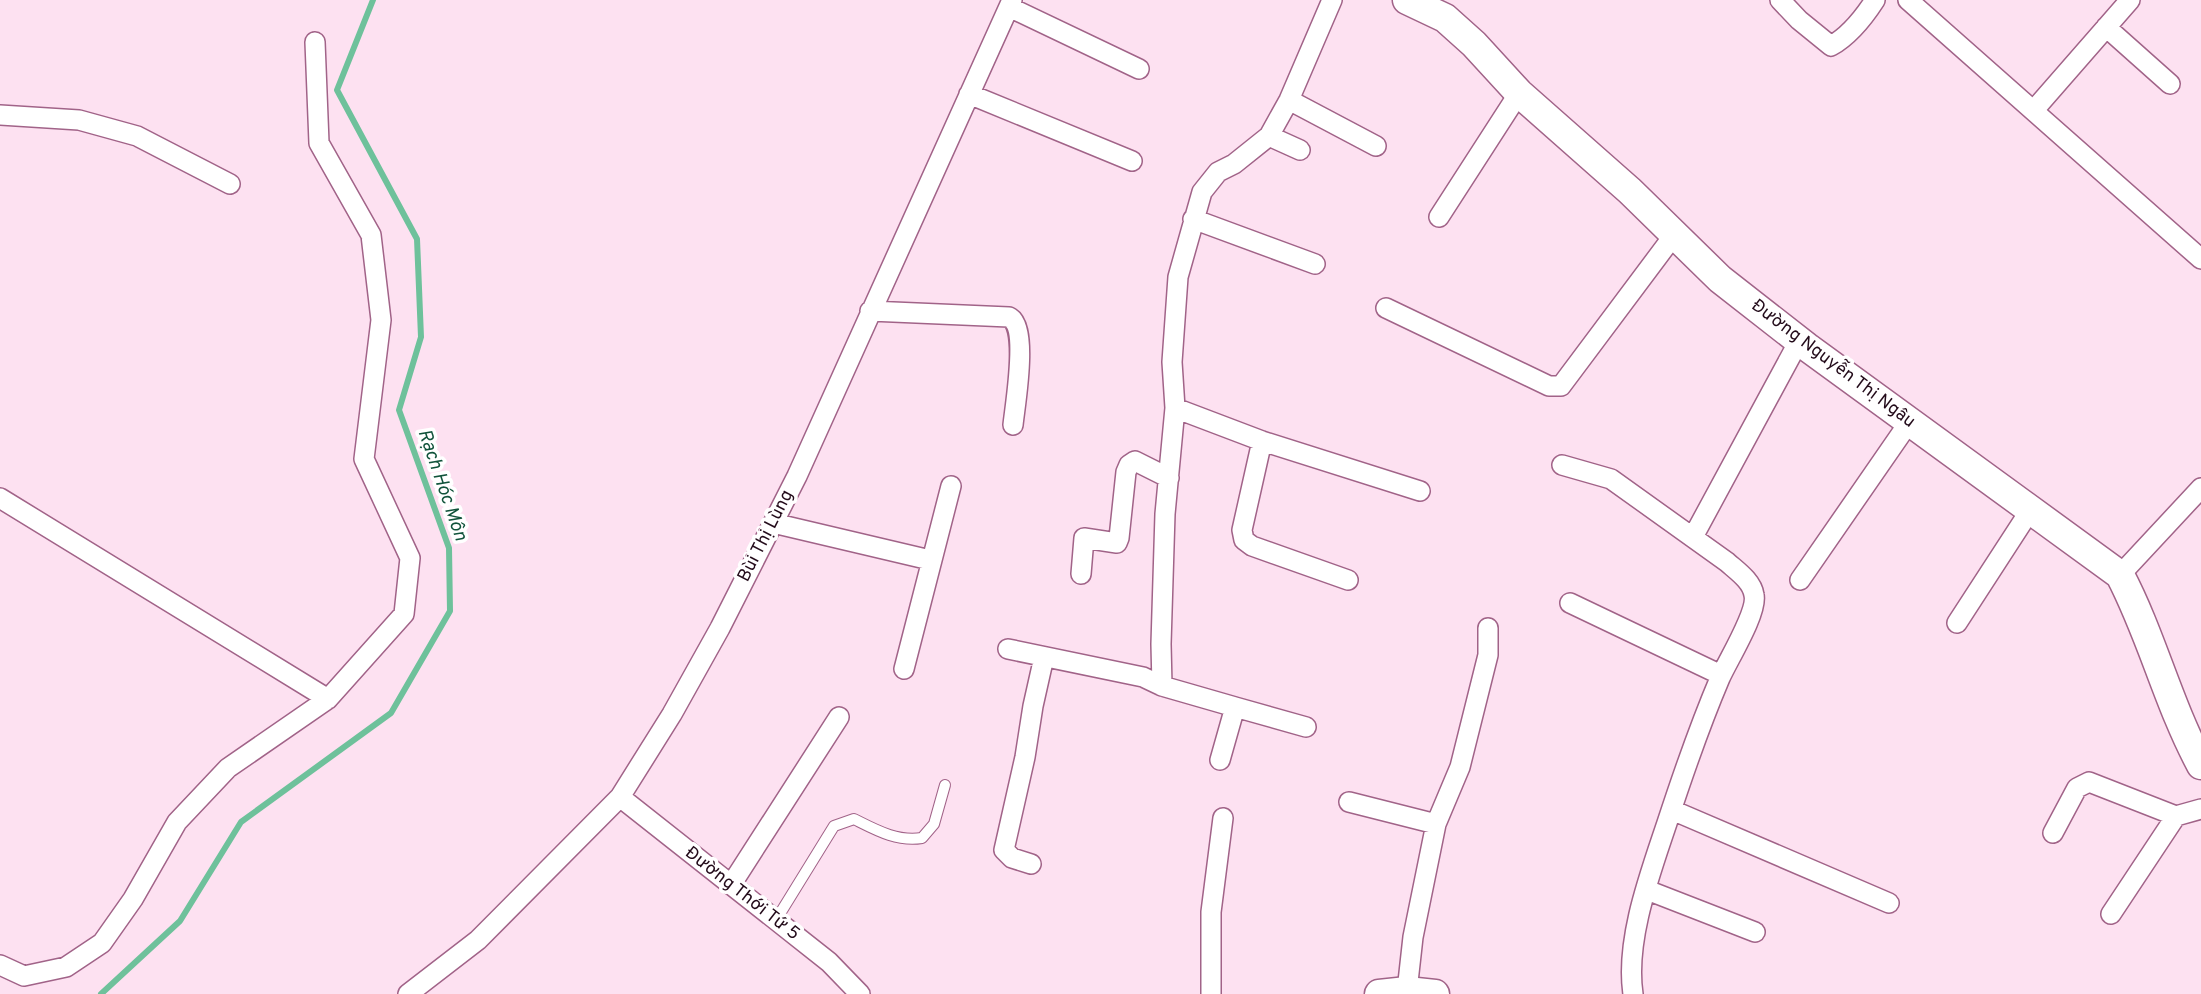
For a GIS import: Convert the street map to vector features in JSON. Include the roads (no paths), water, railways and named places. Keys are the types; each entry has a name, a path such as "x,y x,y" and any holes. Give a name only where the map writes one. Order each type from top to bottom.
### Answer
{"main road":[{"name":"Đường Nguyễn Thị Ngâu","path":"1407,0 1448,9 1474,44 1519,93 1629,191 1720,279 1799,341 2120,575 2135,603 2184,734 2201,765"},
{"path":"1393,993 1436,994"}],"street":[{"path":"1162,686 1165,514 1175,408 1172,362 1178,277 1202,192 1218,172 1234,164 1269,136 1289,100 1332,0"},
{"path":"1780,0 1831,46 1839,42 1866,15 1875,0"},
{"path":"1908,0 1933,7 2034,110 2199,252"},
{"path":"2034,110 2130,0"},
{"path":"1010,4 1139,69"},
{"name":"Bùi Thị Lùng","path":"408,994 478,940 620,797 672,714 797,476 1010,4"},
{"path":"2106,27 2170,84"},
{"path":"0,964 24,976 66,967 102,943 133,899 177,822 228,768 328,698 404,614 410,558 364,459 381,320 371,235 319,142 315,42"},
{"path":"1439,217 1519,93"},
{"path":"969,94 1132,161"},
{"path":"1289,100 1376,146"},
{"path":"0,115 79,120 136,136 230,184"},
{"path":"1269,136 1300,150"},
{"path":"1193,219 1315,264"},
{"path":"1386,308 1549,386 1561,386 1674,235"},
{"path":"870,311 1009,317 1015,320 1020,354 1013,425"},
{"path":"1693,537 1799,341"},
{"path":"1175,408 1262,440 1420,491"},
{"path":"1800,580 1910,421"},
{"path":"1262,440 1242,530 1244,540 1252,546 1348,580"},
{"path":"1081,574 1084,538 1117,543 1129,465 1135,461 1169,478"},
{"path":"1562,465 1611,479 1744,577 1754,594 1753,609 1721,675 1697,735 1647,890 1633,949 1633,994"},
{"path":"904,669 951,486"},
{"path":"2120,575 2201,488"},
{"path":"0,498 328,698"},
{"path":"1957,623 2031,509"},
{"path":"773,523 930,560"},
{"path":"1570,603 1721,675"},
{"path":"1393,993 1413,937 1436,824 1460,767 1489,655 1488,628"},
{"path":"1008,649 1143,677 1162,686 1306,727"},
{"path":"1031,864 1012,858 1003,850 1025,757 1044,657"},
{"path":"1220,760 1235,707"},
{"path":"731,885 839,717"},
{"path":"2053,833 2077,788 2090,782 2176,816 2201,809"},
{"name":"Đường Thới Tứ 5","path":"620,797 829,962 860,994"},
{"path":"1349,802 1436,824"},
{"path":"1672,810 1889,903"},
{"path":"2111,914 2176,816"},
{"path":"1211,994 1211,912 1223,818"},
{"path":"1647,890 1755,932"}],"lane":[{"path":"776,920 834,826 853,819 887,835 908,840 922,838 934,824 946,785"}],"waterway":[{"name":"Rạch Hóc Môn","path":"101,994 180,921 241,822 391,713 450,611 449,548 399,410 421,337 417,239 337,90 373,0"}]}
